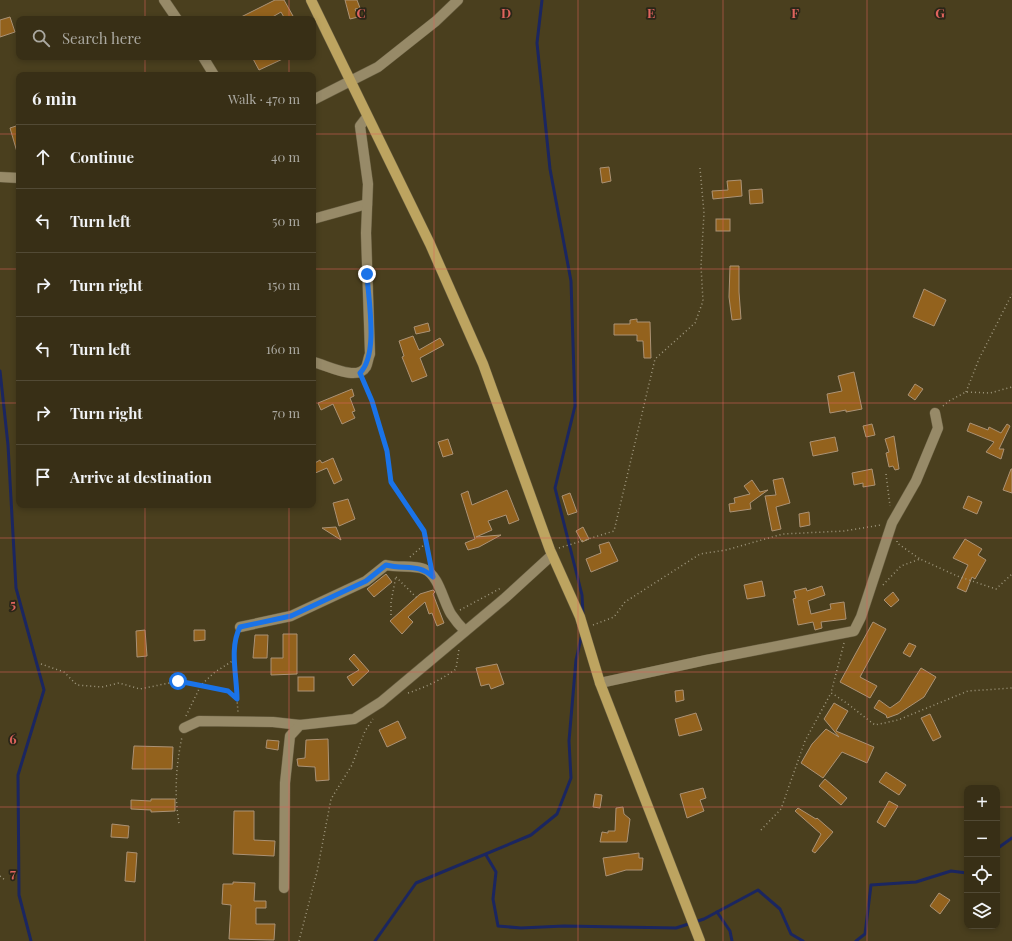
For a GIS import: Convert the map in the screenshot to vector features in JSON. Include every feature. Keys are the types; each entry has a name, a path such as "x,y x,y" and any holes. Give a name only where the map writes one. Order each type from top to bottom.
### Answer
{"main road":[{"path":"311,0 467,325 499,406 551,552 584,629 600,683 700,941"}],"street":[{"path":"164,0 175,16"},
{"path":"316,98 378,67 436,20 458,0"},
{"path":"205,60 212,72"},
{"path":"316,363 350,374 360,373 365,367 370,354 367,274 368,184 360,126 368,118"},
{"path":"0,177 16,178"},
{"path":"316,218 367,204"},
{"path":"600,683 854,631 861,617 892,523 916,481 938,428 935,413"},
{"path":"184,728 199,721 300,725 354,719 381,702 505,598 551,552"},
{"path":"240,627 291,616 366,581 386,565 398,568 412,567 424,569 433,577 452,614 465,631"},
{"path":"284,888 285,783 290,736 300,725"}],"path":[{"path":"551,552 614,531 655,359 695,323 703,301 701,266 704,213 700,168"},
{"path":"966,392 979,359 1012,294"},
{"path":"360,373 372,401 385,444 391,482 424,531 433,577"},
{"path":"935,413 949,401 966,392 990,393 1012,387"},
{"path":"886,474 892,523 897,543 920,559 957,576 996,589 1012,574"},
{"path":"584,629 614,617 625,602 700,554 726,550 783,534 844,531 892,523"},
{"path":"882,586 901,566 920,559"},
{"path":"396,577 417,598"},
{"path":"452,614 505,586"},
{"path":"240,627 237,633 234,665 238,712 249,722"},
{"path":"762,830 781,809 806,740 831,693 845,643 854,631"},
{"path":"405,694 445,678 456,669 459,647 457,638"},
{"path":"41,664 64,672 77,685 102,687 119,684 140,689 178,681 228,691 237,699"},
{"path":"831,693 850,704 858,713 875,725 898,720 968,691 1012,688"},
{"path":"299,941 317,872 331,799 352,765 365,731 376,714"},
{"path":"0,876 6,880"}],"building":[{"path":"275,0 284,0 293,16 283,16 281,12 274,16 243,16"},
{"path":"345,0 357,0 360,8 355,9 358,17 350,19"},
{"path":"10,17 15,32 0,37 0,20"},
{"path":"254,60 281,60 259,70"},
{"path":"16,126 16,149 10,128"},
{"path":"609,167 611,181 602,183 600,168"},
{"path":"741,180 742,196 713,199 712,191 728,190 727,181"},
{"path":"762,189 763,203 750,204 749,190"},
{"path":"716,219 730,219 730,231 716,231"},
{"path":"730,266 739,266 741,319 732,320 729,297"},
{"path":"924,289 946,300 934,326 913,317"},
{"path":"637,319 637,322 650,322 651,358 644,358 643,341 637,341 637,335 614,335 614,324 630,324 630,320"},
{"path":"428,323 430,331 416,334 414,327"},
{"path":"413,336 419,350 440,338 444,345 420,358 427,376 412,382 402,357 404,356 399,341"},
{"path":"854,372 862,409 830,413 827,394 842,391 838,376"},
{"path":"915,384 923,389 915,400 908,395"},
{"path":"352,389 354,396 350,398 355,411 352,412 355,418 342,424 333,404 321,410 318,403"},
{"path":"970,423 988,430 989,427 1001,433 1007,424 1010,426 999,449 1004,449 1001,459 986,452 994,442 967,431"},
{"path":"872,424 875,435 866,437 863,426"},
{"path":"894,436 899,469 895,470 893,466 889,467 886,453 889,452 885,439"},
{"path":"835,437 838,451 813,456 810,442"},
{"path":"448,439 453,454 443,457 438,442"},
{"path":"333,458 342,480 334,484 327,468 316,473 316,462 320,460 322,463"},
{"path":"872,469 875,485 863,487 863,483 854,485 852,473"},
{"path":"1012,469 1012,493 1003,490"},
{"path":"783,478 790,503 776,507 781,529 772,531 765,496 776,495 773,480"},
{"path":"752,480 760,492 768,490 750,503 751,509 730,512 729,504 735,503 734,498 750,494 744,486"},
{"path":"507,490 519,520 509,524 506,515 488,521 492,530 476,537 501,535 479,547 468,550 465,543 475,539 461,494 468,491 472,505"},
{"path":"570,493 577,512 568,515 562,496"},
{"path":"968,496 982,502 977,514 963,508"},
{"path":"348,499 355,519 339,526 333,503"},
{"path":"809,512 810,525 800,527 799,514"},
{"path":"336,527 341,540 322,528"},
{"path":"583,527 589,539 582,542 576,531"},
{"path":"965,539 982,549 978,555 986,560 975,579 972,577 966,592 957,588 968,565 953,558"},
{"path":"609,542 618,561 591,572 586,559 601,553 599,545"},
{"path":"386,574 392,582 374,597 367,589"},
{"path":"762,581 765,596 747,599 744,585"},
{"path":"822,586 825,595 808,601 811,614 831,609 830,604 844,602 846,619 821,622 822,628 815,630 813,622 798,625 793,599 796,598 794,591 806,588 807,591"},
{"path":"433,590 435,592 433,594 444,623 437,626 432,613 429,614 425,602 408,617 413,622 402,634 390,621 420,594"},
{"path":"893,592 899,600 891,607 884,600"},
{"path":"873,622 886,629 860,677 877,686 870,698 840,682"},
{"path":"145,630 147,656 137,657 136,631"},
{"path":"194,630 205,630 205,640 194,641"},
{"path":"283,634 297,634 297,674 271,675 271,658 283,658"},
{"path":"255,635 268,635 267,658 253,658"},
{"path":"909,643 916,646 910,657 903,653"},
{"path":"354,654 369,671 353,686 347,677 359,670 349,659"},
{"path":"497,664 504,684 491,689 489,684 481,686 476,668"},
{"path":"921,668 936,677 924,697 898,714 887,718 886,715 874,708 879,700 890,708 900,701"},
{"path":"298,677 314,677 314,691 298,691"},
{"path":"683,690 684,700 676,702 675,691"},
{"path":"834,703 848,711 836,731 874,747 867,763 842,752 823,778 801,763 812,744 826,729 839,737 824,719"},
{"path":"696,713 702,730 679,736 675,719"},
{"path":"930,714 941,737 933,741 921,718"},
{"path":"398,721 406,738 387,747 379,730"},
{"path":"328,739 329,780 316,781 315,767 298,766 297,759 305,758 306,740"},
{"path":"267,740 279,741 278,750 266,748"},
{"path":"134,746 173,747 172,769 132,769"},
{"path":"886,772 906,785 899,795 879,782"},
{"path":"825,779 847,798 841,805 819,786"},
{"path":"703,788 706,798 700,800 704,811 687,818 680,794"},
{"path":"595,794 602,795 600,808 593,807"},
{"path":"151,799 175,799 175,811 151,812 151,810 131,809 131,800 151,801"},
{"path":"889,801 898,806 885,827 877,822"},
{"path":"623,807 624,814 630,819 627,842 600,842 602,832 608,833 608,831 615,831 616,808"},
{"path":"798,808 816,819 817,818 833,832 815,853 812,851 821,834 795,811"},
{"path":"234,811 254,811 254,840 275,841 274,856 233,854"},
{"path":"112,824 129,826 128,838 111,837"},
{"path":"127,852 137,853 135,882 125,881"},
{"path":"639,853 639,858 643,858 642,870 626,870 606,876 603,858"},
{"path":"233,882 255,883 254,901 266,901 266,908 256,908 256,924 275,924 274,940 229,939 231,905 222,904 223,884 233,884"},
{"path":"939,893 950,900 940,914 930,906"}],"waterway":[{"path":"542,0 537,43 550,169 571,281 575,406 555,488 582,595 583,615"},
{"path":"0,371 8,445 16,588 44,690 18,775 19,895 31,941"},
{"path":"375,941 416,883 531,835 557,814 571,778 569,741 576,660 582,634"},
{"path":"1000,847 1012,838"},
{"path":"486,855 496,872 493,899 498,926 521,928 564,926 676,928 704,919 758,890 780,909 791,934 803,941"},
{"path":"856,941 865,934 871,885 916,882 951,871 964,873"},
{"path":"717,912 730,931 732,941"}],"route":[{"path":"178,681 228,691 237,699 237,681 234,665 237,633 240,627 258,622 271,622 291,616 366,581 386,565 398,568 412,567 424,569 433,577 425,543 424,531 391,482 387,451 372,401 360,373 365,367 370,354 367,274"}]}
